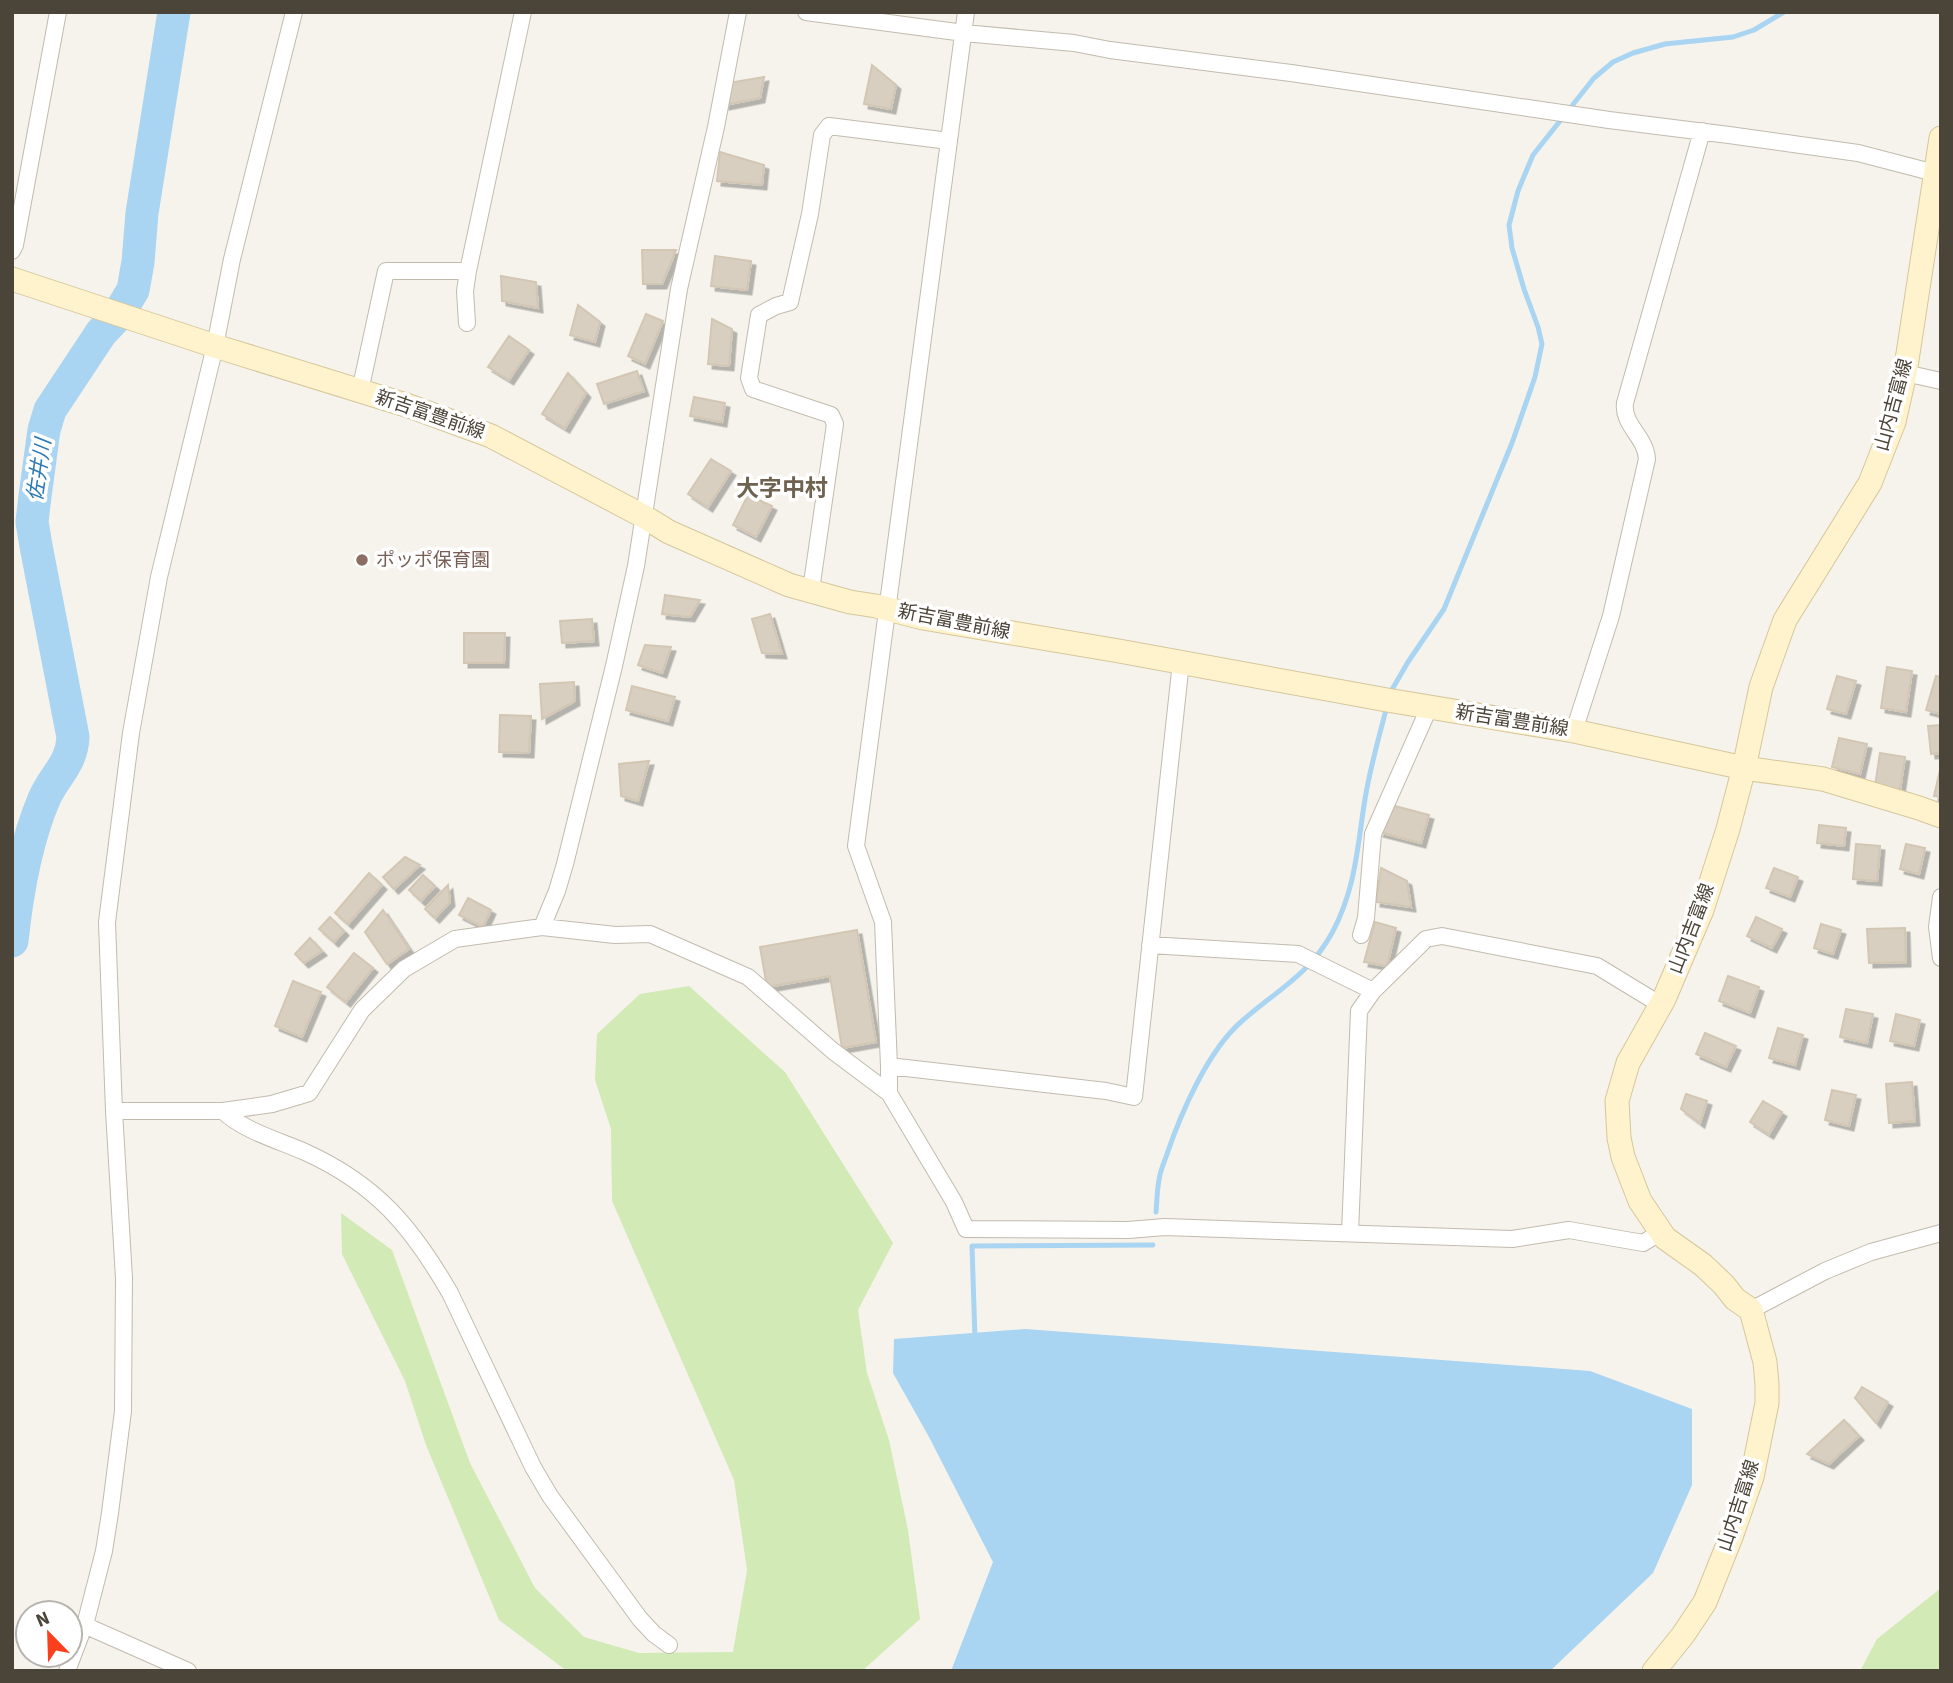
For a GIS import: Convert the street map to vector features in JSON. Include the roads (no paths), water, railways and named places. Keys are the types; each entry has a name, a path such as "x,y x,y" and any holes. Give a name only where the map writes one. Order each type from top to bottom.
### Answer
{"main road":[{"name":"山内吉富線","path":"1654,1671 1706,1602 1752,1477 1767,1403 1767,1384 1765,1362 1751,1310 1735,1299 1703,1265 1665,1238 1640,1201 1623,1157 1617,1101 1628,1063 1661,1005 1702,910 1745,768 1761,687 1785,620 1870,483 1894,422 1905,373 1941,138"},
{"name":"新吉富豊前線","path":"12,279 409,406 491,436 669,532 789,585 850,602 923,618 1429,708 1574,731 1745,768 1823,779 1941,816"}],"street":[{"path":"12,251 58,12"},
{"path":"188,1671 84,1625 104,1551 123,1411 124,1278 107,922 131,733 159,577 215,345 232,260 294,12"},
{"path":"467,323 465,291 468,271 523,12"},
{"path":"542,927 565,864 636,566 679,289 716,127 737,12"},
{"path":"806,12 964,33 1074,43 1858,153 1935,173"},
{"path":"889,1093 883,922 856,846 966,12"},
{"path":"811,590 835,424 831,415 753,389 749,378 759,315 790,302 810,214 821,135 829,126 950,141"},
{"path":"1574,731 1611,616 1647,459 1645,446 1624,412 1625,403 1702,131"},
{"path":"360,391 386,271 468,271"},
{"path":"1905,373 1941,381"},
{"path":"889,1066 1106,1091 1134,1097 1181,662"},
{"path":"1361,935 1366,918 1373,834 1429,708"},
{"path":"1941,897 1937,927 1941,958"},
{"path":"114,1111 223,1111 272,1104 309,1093 362,1010 404,969 455,939 542,927 615,935 650,934 748,977 833,1051 889,1093 954,1202 966,1229 1128,1230 1165,1227 1512,1238 1569,1230 1643,1243 1661,1232"},
{"path":"1350,1233 1359,1011 1373,991 1426,939 1442,936 1597,965 1661,1005"},
{"path":"1150,944 1298,954 1373,991"},
{"path":"223,1111 233,1121 336,1167 377,1196 403,1223 434,1265 450,1293 533,1467 550,1496 640,1619 669,1645"},
{"path":"1751,1310 1825,1271 1871,1252 1941,1233"}],"water":[{"path":"1025,1329 1590,1371 1692,1409 1692,1485 1653,1573 1550,1671 951,1671 993,1562 893,1373 894,1339"}],"waterway":[{"name":"佐井川","path":"12,941 19,887 32,833 44,799 69,755 73,737 32,522 44,430 50,410 133,290 142,213 174,12"},
{"path":"1390,693 1444,609 1512,443 1535,377 1542,344 1512,248 1509,225 1518,191 1533,155 1594,78 1613,62 1665,44 1733,37 1754,30 1784,12"},
{"path":"1156,1212 1162,1167 1188,1102 1207,1065 1242,1021 1291,982 1313,960 1323,948 1340,916 1351,884 1367,787 1387,706"},
{"path":"975,1339 972,1246 1153,1245"}],"place":[{"name":"ポッポ保育園","path":"362,560"}],"district":[{"name":"大字中村","path":"782,488"}]}
